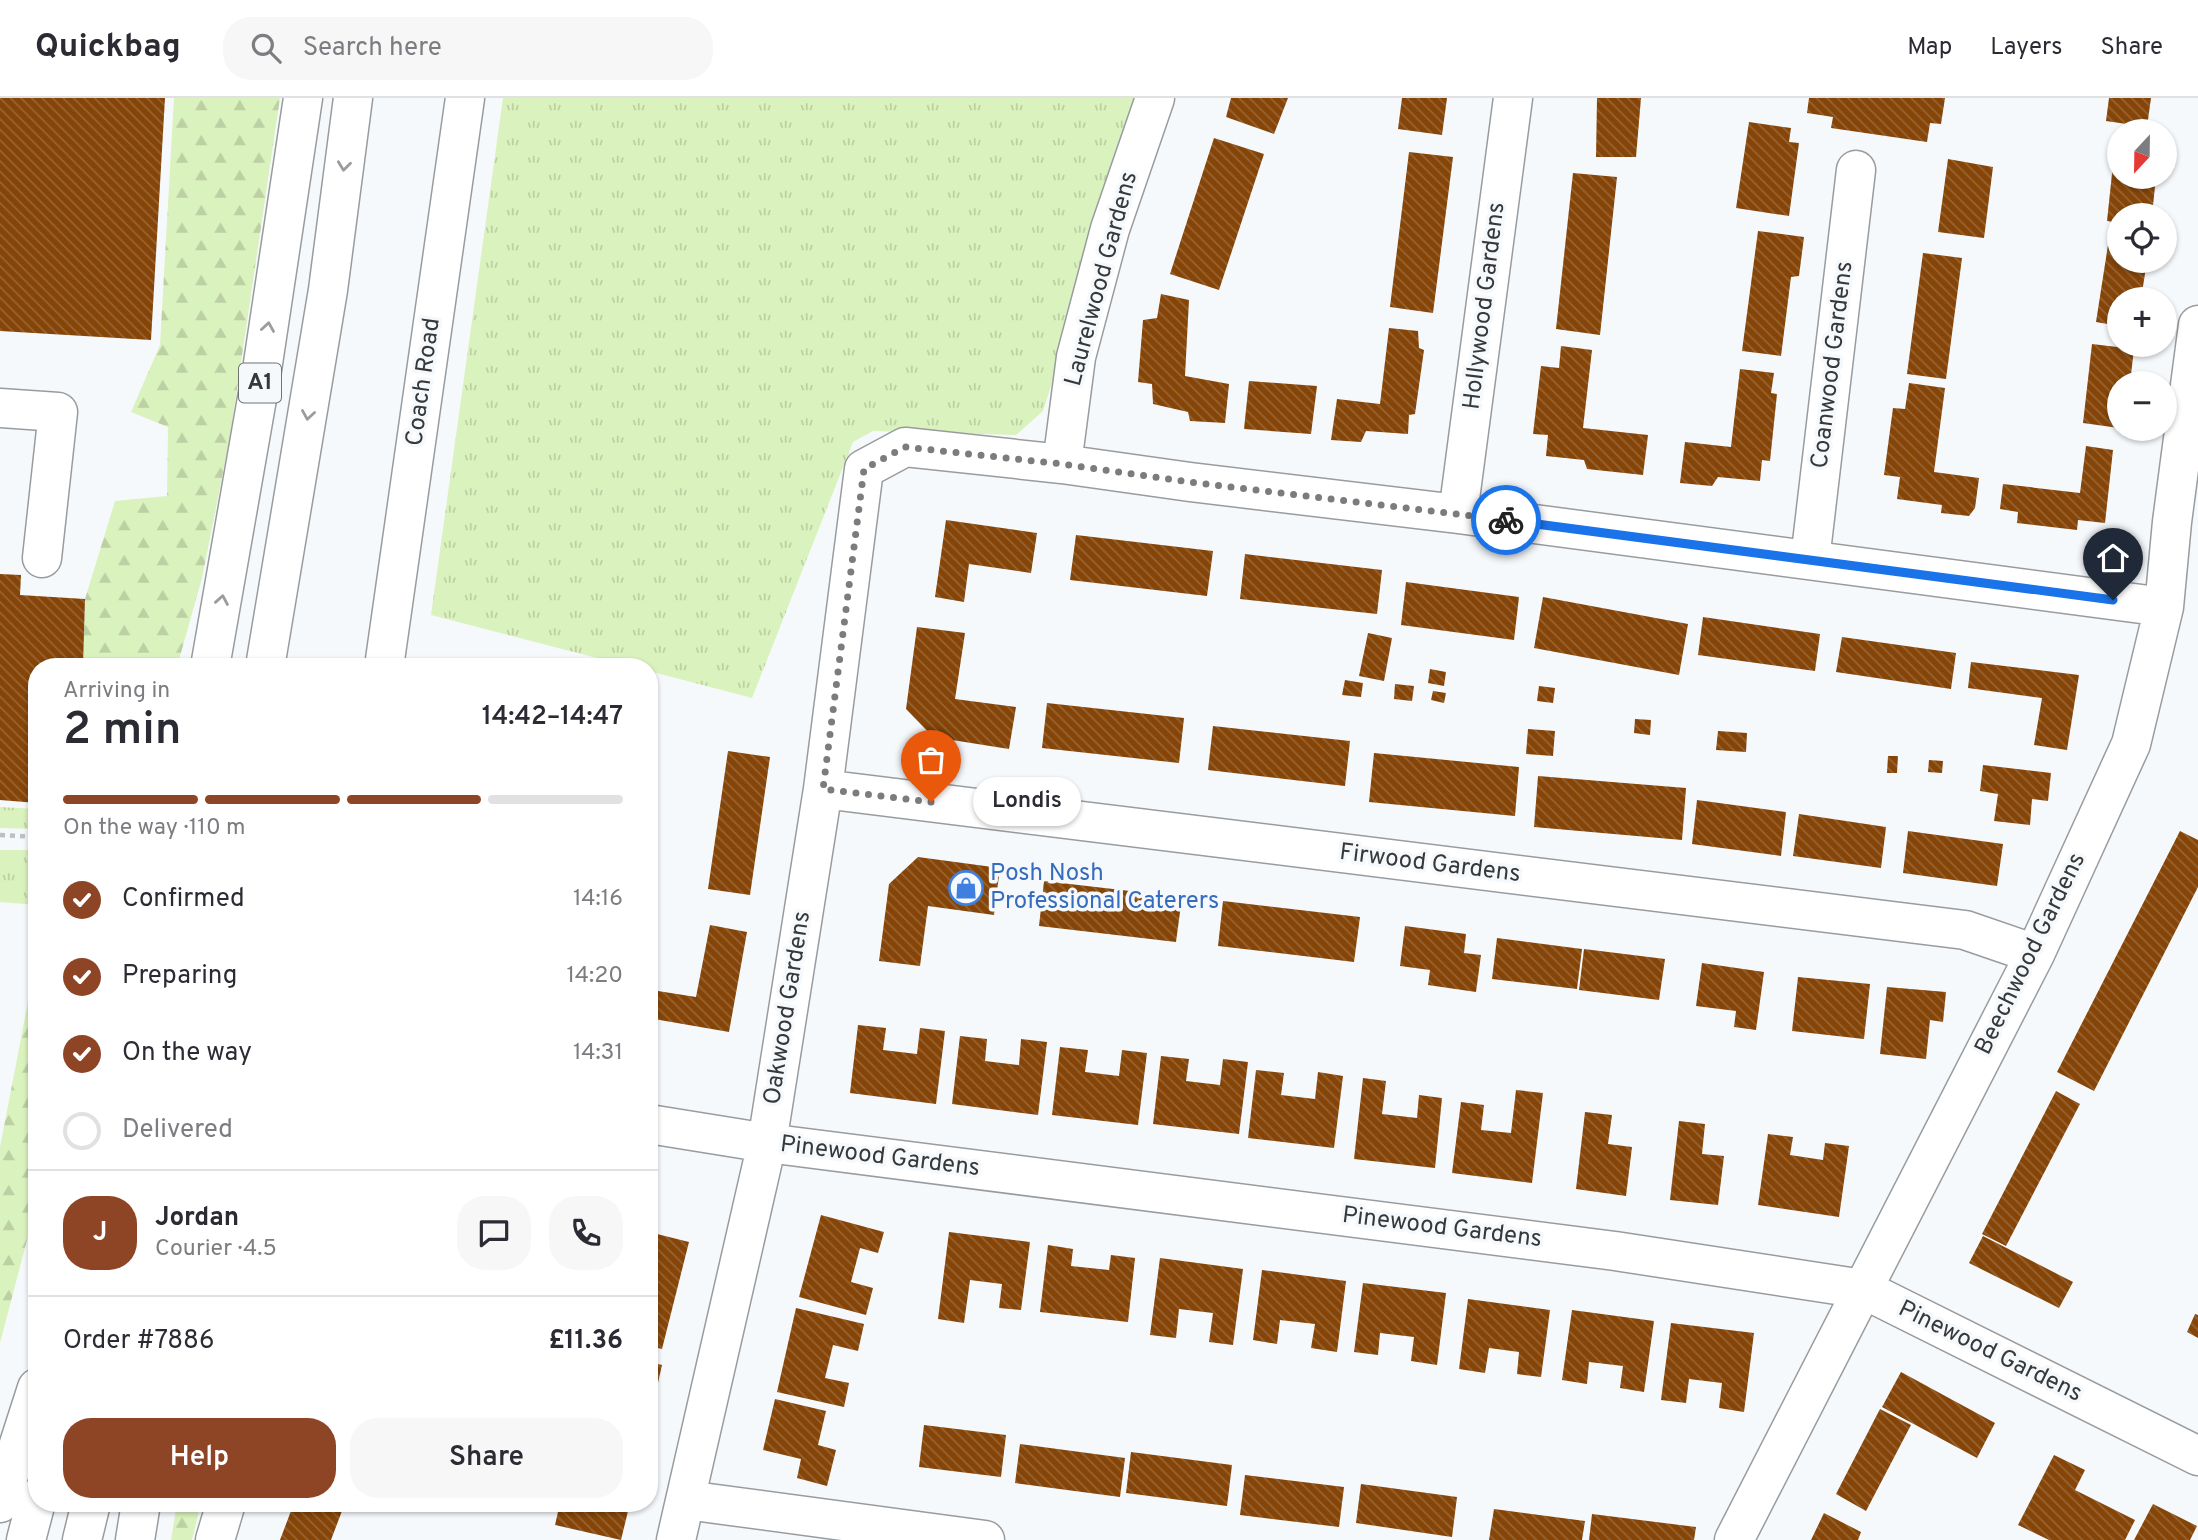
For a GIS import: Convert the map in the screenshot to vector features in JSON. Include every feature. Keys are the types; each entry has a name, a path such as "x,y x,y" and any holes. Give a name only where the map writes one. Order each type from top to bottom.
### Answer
{"main road":[{"name":"A1","path":"212,658 262,370 303,98"},
{"name":"A1","path":"267,658 328,290 353,98"},
{"name":"Coach Road","path":"385,658 465,98"},
{"name":"Laurelwood Gardens","path":"1062,464 1076,357 1110,229 1155,98"},
{"name":"Hollywood Gardens","path":"1458,514 1513,98"},
{"name":"Coanwood Gardens","path":"1810,560 1856,170"},
{"name":"Beechwood Gardens","path":"1734,1540 2035,954 2132,744 2164,607 2172,522 2197,338"},
{"path":"0,408 58,412 42,558"},
{"name":"Oakwood Gardens","path":"676,1540 767,1143 823,789 864,469 905,447 1062,464"},
{"path":"1062,464 2164,607"},
{"name":"Firwood Gardens","path":"823,789 1965,930 2035,954"},
{"name":"Pinewood Gardens","path":"658,1125 767,1143 1615,1251 1863,1289 2198,1456"},
{"path":"0,1503 28,1416"},
{"path":"686,1500 985,1540"},
{"path":"26,1540 33,1512"},
{"path":"82,1540 89,1512"},
{"path":"135,1540 140,1512"},
{"path":"215,1540 223,1512"}],"path":[{"path":"0,835 28,837"}],"green space":[{"path":"174,98 280,98 230,437 202,578 180,658 83,658 85,599 115,501 167,496 168,427 131,412 160,345"},
{"path":"503,98 1143,98 1043,411 1016,435 873,431 853,442 752,698 658,673 658,658 597,658 431,615"},
{"path":"0,807 28,809 28,829 0,828"},
{"path":"0,850 28,850 28,904 0,902"},
{"path":"28,1002 28,1236 0,1343 0,1147"},
{"path":"176,1512 199,1512 192,1540 171,1540"}],"building":[{"path":"0,98 165,98 151,340 0,331"},
{"path":"1231,98 1288,98 1274,134 1226,117"},
{"path":"1402,98 1447,98 1442,135 1398,129"},
{"path":"1597,98 1641,98 1636,157 1596,157"},
{"path":"1809,98 1945,98 1941,124 1930,123 1927,142 1831,128 1833,117 1807,113"},
{"path":"2109,98 2151,98 2148,119 2106,121"},
{"path":"1749,122 1791,128 1789,142 1799,143 1789,216 1736,208"},
{"path":"1214,138 1264,154 1219,290 1170,274"},
{"path":"1409,152 1453,157 1433,313 1390,307"},
{"path":"1948,159 1993,167 1984,238 1938,232"},
{"path":"1573,173 1617,177 1600,335 1556,329"},
{"path":"2110,189 2155,189 2153,203 2109,203"},
{"path":"1758,231 1804,237 1799,276 1791,277 1781,356 1742,351"},
{"path":"2107,251 2107,273 2145,273 2143,287 2107,287 2107,324 2096,322"},
{"path":"1923,253 1962,258 1946,379 1907,374"},
{"path":"1161,294 1189,300 1185,376 1229,384 1225,423 1190,421 1188,412 1153,404 1152,384 1138,382 1143,320 1157,318"},
{"path":"1389,328 1418,331 1419,348 1424,350 1415,414 1409,415 1408,434 1366,431 1361,442 1331,440 1337,399 1380,404"},
{"path":"2092,344 2107,346 2107,357 2133,357 2131,371 2107,371 2107,426 2083,423"},
{"path":"1561,346 1592,350 1583,428 1648,435 1643,475 1587,469 1584,460 1546,456 1548,435 1533,434 1541,366 1559,368"},
{"path":"1740,369 1774,373 1771,393 1777,394 1770,461 1762,460 1760,481 1718,477 1712,486 1680,483 1685,442 1731,447"},
{"path":"1249,381 1317,386 1311,434 1244,429"},
{"path":"1909,383 1945,388 1934,472 1979,478 1975,508 1969,516 1941,513 1942,505 1897,499 1900,477 1884,475 1893,408 1905,409"},
{"path":"2086,446 2113,450 2105,523 2078,520 2077,530 2017,523 2018,512 2000,509 2003,484 2080,493"},
{"path":"946,520 1037,533 1031,573 969,564 964,602 935,597"},
{"path":"1076,535 1213,551 1207,596 1070,580"},
{"path":"1245,554 1382,570 1377,614 1240,599"},
{"path":"0,574 21,575 20,595 85,599 83,658 28,658 28,802 0,800"},
{"path":"1406,582 1519,597 1514,640 1401,625"},
{"path":"1543,597 1688,624 1679,675 1534,648"},
{"path":"1703,617 1820,634 1815,671 1698,655"},
{"path":"917,627 965,633 955,699 1016,707 1009,749 933,737 906,709"},
{"path":"1368,633 1392,638 1384,681 1359,676"},
{"path":"1842,637 1956,653 1951,689 1836,672"},
{"path":"1971,662 2079,675 2067,750 2034,745 2042,698 1968,688"},
{"path":"1430,669 1446,672 1444,686 1428,683"},
{"path":"1345,680 1363,683 1361,697 1342,695"},
{"path":"1395,684 1414,686 1412,701 1394,699"},
{"path":"1539,686 1555,688 1553,703 1537,701"},
{"path":"1433,691 1446,693 1444,703 1431,700"},
{"path":"1047,703 1184,718 1179,763 1042,748"},
{"path":"1635,719 1651,720 1650,735 1634,733"},
{"path":"1213,726 1350,741 1345,786 1208,770"},
{"path":"1528,729 1555,731 1553,756 1526,754"},
{"path":"1718,731 1747,733 1746,752 1716,750"},
{"path":"728,751 770,757 750,895 708,889"},
{"path":"1374,753 1519,767 1515,816 1369,802"},
{"path":"1888,756 1898,756 1897,773 1887,773"},
{"path":"1929,760 1943,761 1942,773 1928,772"},
{"path":"1983,765 2051,773 2048,801 2032,799 2030,825 1994,821 1998,794 1980,791"},
{"path":"1538,776 1686,788 1682,840 1534,827"},
{"path":"1697,800 1786,812 1781,856 1692,844"},
{"path":"1799,814 1886,827 1881,868 1793,856"},
{"path":"1908,831 2003,844 1997,886 1903,873"},
{"path":"2180,831 2198,840 2198,887 2094,1091 2057,1072"},
{"path":"918,857 1000,868 994,915 928,906 920,966 879,961 889,884"},
{"path":"1044,881 1182,897 1176,942 1039,926"},
{"path":"1223,901 1360,917 1354,962 1218,946"},
{"path":"710,925 747,932 729,1032 658,1020 658,991 696,997"},
{"path":"1405,926 1466,934 1464,953 1481,955 1476,992 1428,985 1430,970 1400,966"},
{"path":"1497,938 1582,949 1577,989 1492,979"},
{"path":"1584,949 1665,959 1659,1000 1579,990"},
{"path":"1702,963 1764,972 1756,1030 1734,1027 1736,1011 1696,1006"},
{"path":"1798,977 1870,984 1864,1039 1792,1031"},
{"path":"1887,987 1946,992 1943,1022 1930,1020 1926,1059 1880,1054"},
{"path":"858,1025 886,1028 883,1050 917,1054 920,1028 945,1031 936,1104 850,1093"},
{"path":"960,1036 987,1039 985,1061 1019,1065 1021,1039 1047,1042 1038,1115 952,1104"},
{"path":"1060,1047 1088,1050 1085,1072 1119,1076 1122,1050 1147,1053 1138,1125 1052,1115"},
{"path":"1161,1056 1189,1059 1186,1081 1220,1085 1223,1059 1248,1062 1239,1134 1153,1124"},
{"path":"1256,1070 1284,1073 1281,1095 1315,1099 1318,1072 1343,1076 1334,1148 1248,1138"},
{"path":"1363,1078 1386,1081 1382,1114 1417,1118 1419,1095 1442,1098 1435,1168 1354,1159"},
{"path":"1516,1090 1543,1093 1532,1183 1452,1173 1461,1102 1484,1105 1481,1130 1511,1133"},
{"path":"2056,1091 2080,1104 2006,1246 1982,1234"},
{"path":"1585,1112 1612,1115 1608,1144 1632,1147 1626,1196 1576,1189"},
{"path":"1679,1121 1705,1124 1702,1154 1724,1156 1718,1205 1670,1200"},
{"path":"1768,1134 1793,1137 1790,1155 1823,1160 1825,1143 1849,1146 1839,1217 1758,1205"},
{"path":"821,1215 884,1232 878,1253 860,1248 851,1282 873,1288 866,1315 799,1297"},
{"path":"949,1232 1030,1242 1021,1310 999,1308 1002,1284 970,1280 964,1323 938,1319"},
{"path":"658,1234 689,1242 662,1349 658,1348"},
{"path":"1983,1236 2073,1282 2059,1308 1969,1263"},
{"path":"1048,1245 1073,1249 1071,1266 1109,1270 1111,1255 1135,1258 1128,1322 1040,1312"},
{"path":"1160,1258 1243,1269 1233,1345 1209,1342 1213,1313 1179,1309 1176,1338 1150,1335"},
{"path":"1262,1270 1346,1281 1337,1352 1311,1348 1315,1324 1280,1320 1277,1344 1253,1340"},
{"path":"1363,1283 1446,1293 1437,1365 1411,1361 1414,1337 1380,1333 1378,1355 1354,1352"},
{"path":"1468,1299 1550,1310 1541,1377 1517,1374 1519,1352 1489,1348 1485,1373 1459,1369"},
{"path":"796,1308 864,1324 858,1351 833,1345 825,1378 849,1383 844,1407 777,1392"},
{"path":"1572,1310 1654,1321 1644,1392 1620,1388 1623,1366 1589,1362 1587,1384 1562,1380"},
{"path":"2195,1314 2198,1315 2198,1338 2187,1332"},
{"path":"1671,1323 1754,1333 1744,1412 1719,1408 1722,1383 1689,1379 1686,1403 1661,1400"},
{"path":"658,1364 662,1365 658,1383"},
{"path":"1901,1372 1995,1423 1977,1458 1882,1407"},
{"path":"775,1399 826,1411 818,1445 836,1450 827,1486 797,1478 801,1459 763,1450"},
{"path":"1880,1409 1911,1425 1866,1511 1836,1494"},
{"path":"924,1425 1006,1435 1001,1477 919,1467"},
{"path":"1020,1444 1125,1458 1120,1497 1015,1483"},
{"path":"1131,1452 1232,1465 1227,1506 1126,1493"},
{"path":"2054,1455 2085,1470 2075,1490 2135,1520 2125,1540 2049,1540 2018,1525"},
{"path":"1245,1475 1344,1487 1339,1527 1240,1515"},
{"path":"1361,1484 1457,1497 1452,1537 1356,1523"},
{"path":"2153,1504 2197,1526 2190,1540 2134,1540"},
{"path":"1494,1509 1585,1521 1582,1540 1489,1540"},
{"path":"291,1512 342,1512 331,1540 280,1540"},
{"path":"558,1512 628,1512 621,1540 555,1525"},
{"path":"1824,1513 1861,1532 1858,1540 1811,1540"},
{"path":"1592,1514 1696,1527 1694,1540 1589,1540"}],"way so far":[{"path":"931,802 823,789 864,469 905,447 1506,520"}],"place":[{"name":"Londis","path":"931,802"},
{"name":"Posh Nosh Professional Caterers","path":"966,888"}],"route":[{"path":"1506,520 2113,600"}]}
